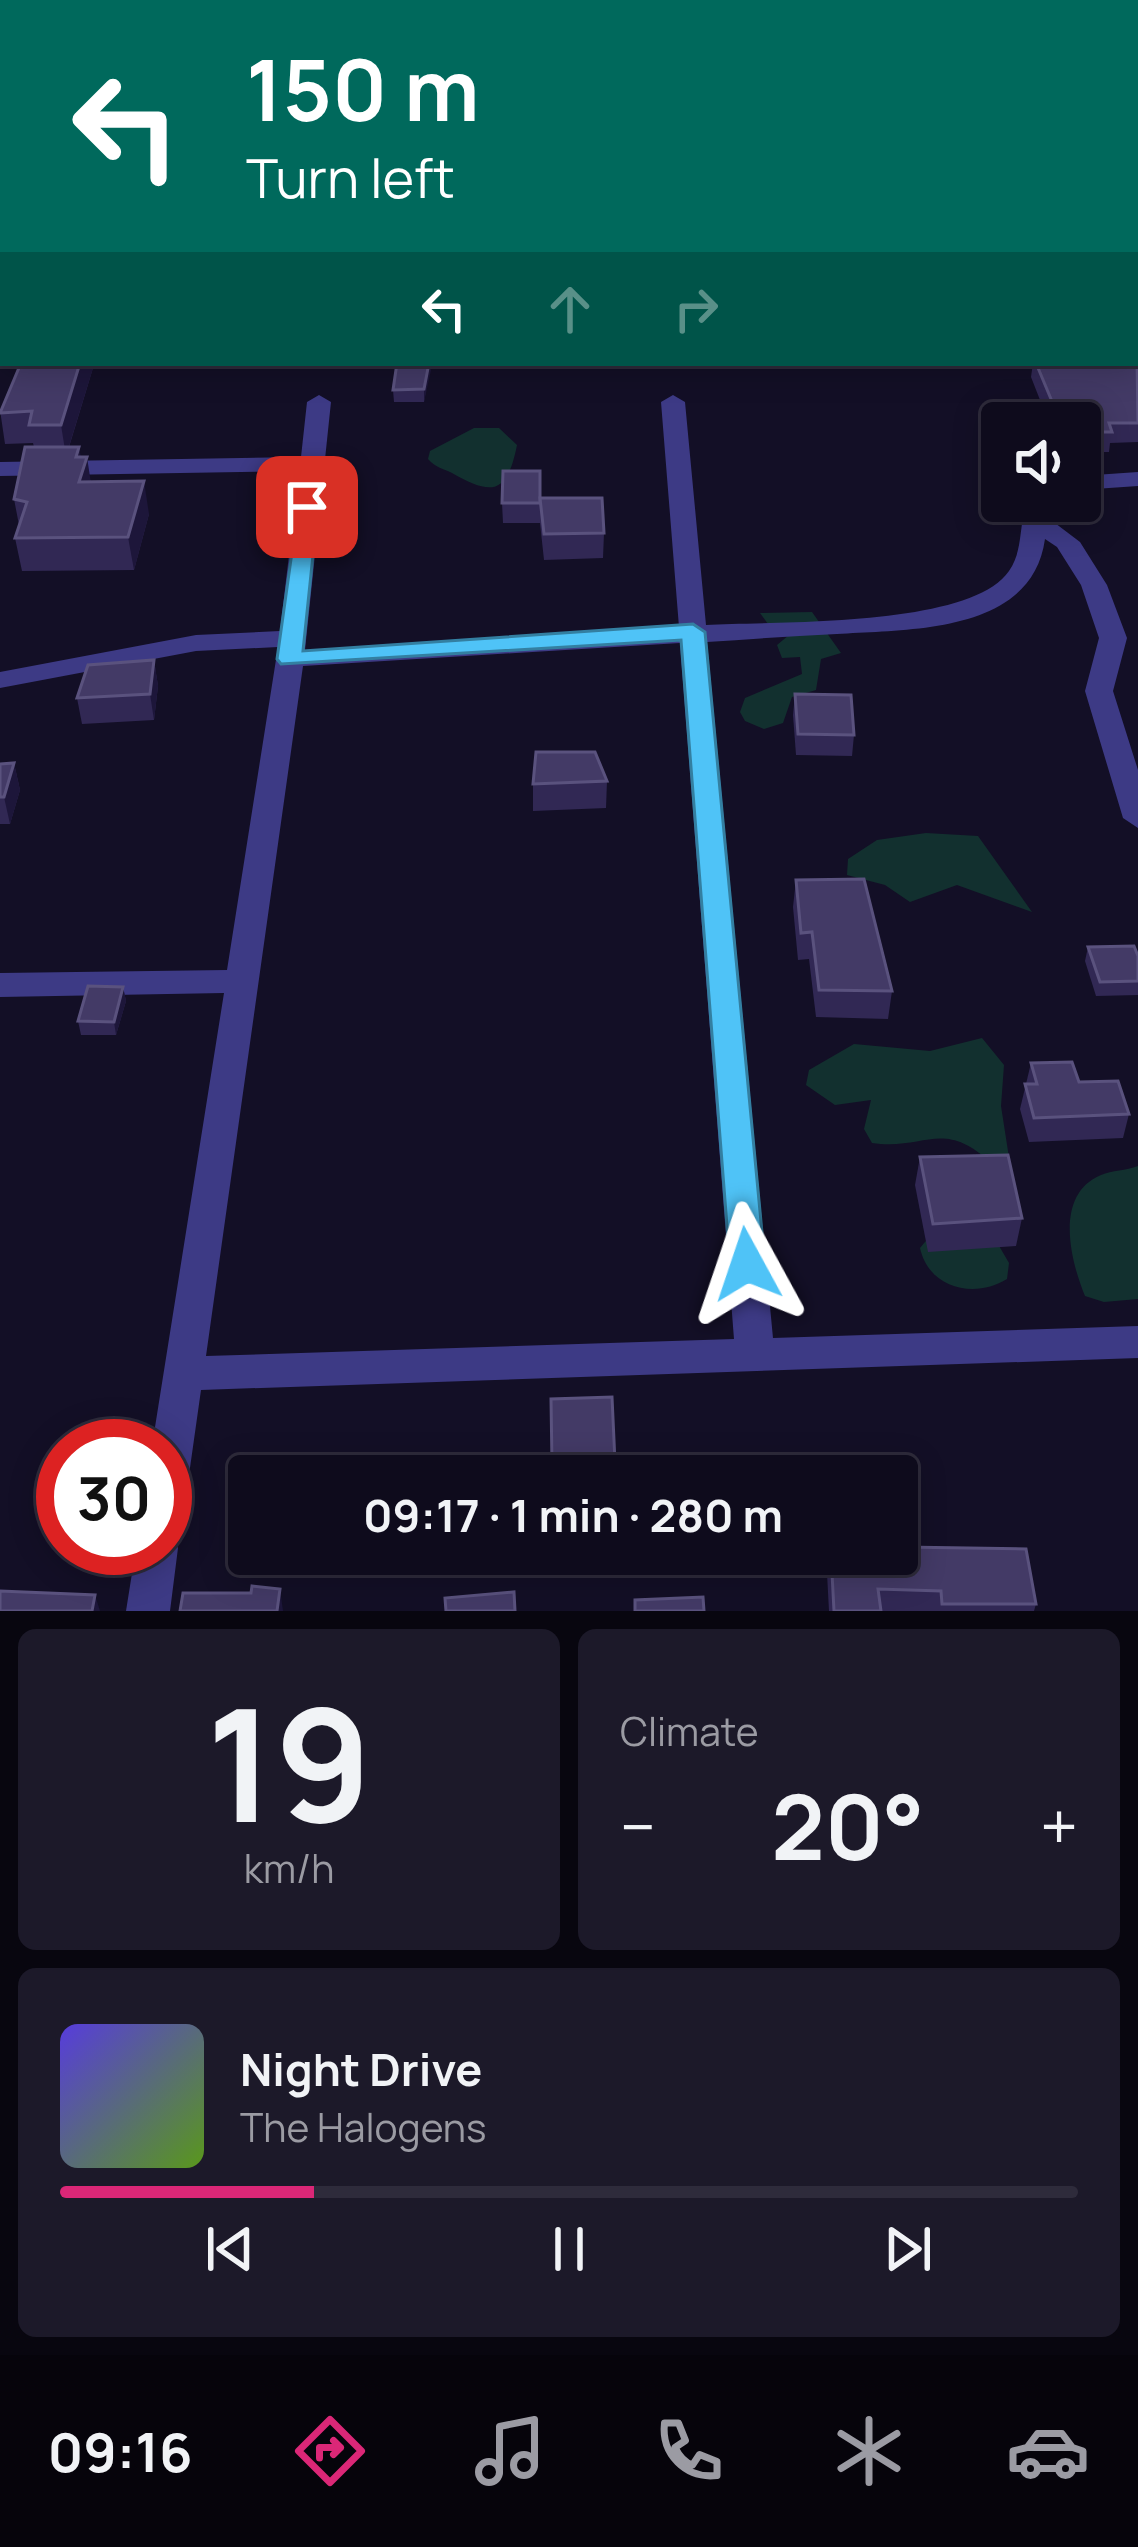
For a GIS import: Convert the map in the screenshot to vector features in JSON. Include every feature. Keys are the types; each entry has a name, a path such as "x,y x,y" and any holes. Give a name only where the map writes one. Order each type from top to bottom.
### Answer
{"street":[{"path":"176,1419 291,648 319,402"},
{"path":"673,402 755,1355"},
{"path":"0,469 312,464"},
{"path":"1101,482 1138,479"},
{"path":"0,680 196,643 291,648 928,620 978,608 1004,592 1031,551 1035,522"},
{"path":"1048,522 1067,542 1094,585 1113,638 1099,692 1138,818"},
{"path":"0,985 239,981"},
{"path":"183,1374 1138,1342"},
{"path":"148,1611 153,1575"}],"green space":[{"path":"474,428 499,428 517,445 508,474 495,486 477,485 428,459 430,451"},
{"path":"812,612 841,653 821,659 816,690 792,697 783,723 764,729 745,721 740,712 745,698 802,674 800,657 782,658 777,645 789,635 771,628 760,613"},
{"path":"926,833 978,836 1032,912 957,885 910,902 885,885 847,875 848,859 877,840"},
{"path":"982,1038 1004,1065 1001,1106 1010,1164 992,1164 975,1150 946,1139 872,1143 864,1129 871,1100 835,1105 806,1085 809,1070 854,1044 930,1051"},
{"path":"1138,1166 1138,1299 1104,1302 1085,1296 1071,1248 1076,1198 1101,1175"},
{"path":"930,1236 995,1239 1009,1263 1007,1279 968,1289 943,1281 925,1262 920,1248"}],"building":[{"path":"20,366 79,366 61,425 29,425 32,411 0,413"},
{"path":"397,366 428,366 424,389 393,390"},
{"path":"1037,366 1137,366 1138,423 1109,423 1112,432 1101,432 1101,402 1052,402"},
{"path":"25,447 79,447 76,457 87,457 79,482 144,481 128,537 15,538 27,502 14,499"},
{"path":"503,471 540,471 540,503 502,503"},
{"path":"540,498 602,498 604,533 544,534"},
{"path":"154,660 150,694 77,698 88,665"},
{"path":"795,694 851,695 854,735 798,734"},
{"path":"536,752 595,752 607,781 533,784"},
{"path":"14,763 4,797 0,797 0,764"},
{"path":"864,879 892,991 819,990 812,932 801,933 796,880"},
{"path":"1134,946 1138,981 1100,982 1088,947"},
{"path":"88,986 123,987 114,1022 78,1021"},
{"path":"1072,1062 1079,1082 1118,1081 1129,1114 1034,1118 1025,1084 1037,1084 1031,1063"},
{"path":"1008,1155 1022,1218 933,1224 920,1157"},
{"path":"612,1397 615,1455 552,1455 551,1399"},
{"path":"918,1547 1026,1549 1036,1604 942,1604 941,1591 878,1589 881,1611 834,1611 832,1575 918,1575"},
{"path":"252,1586 280,1589 277,1611 180,1611 183,1593 251,1593"},
{"path":"0,1591 95,1595 92,1611 0,1611"},
{"path":"514,1592 515,1611 446,1611 445,1598"},
{"path":"703,1597 704,1611 635,1611 635,1600"}],"route":[{"path":"307,507 290,659 693,632 747,1264"}]}
